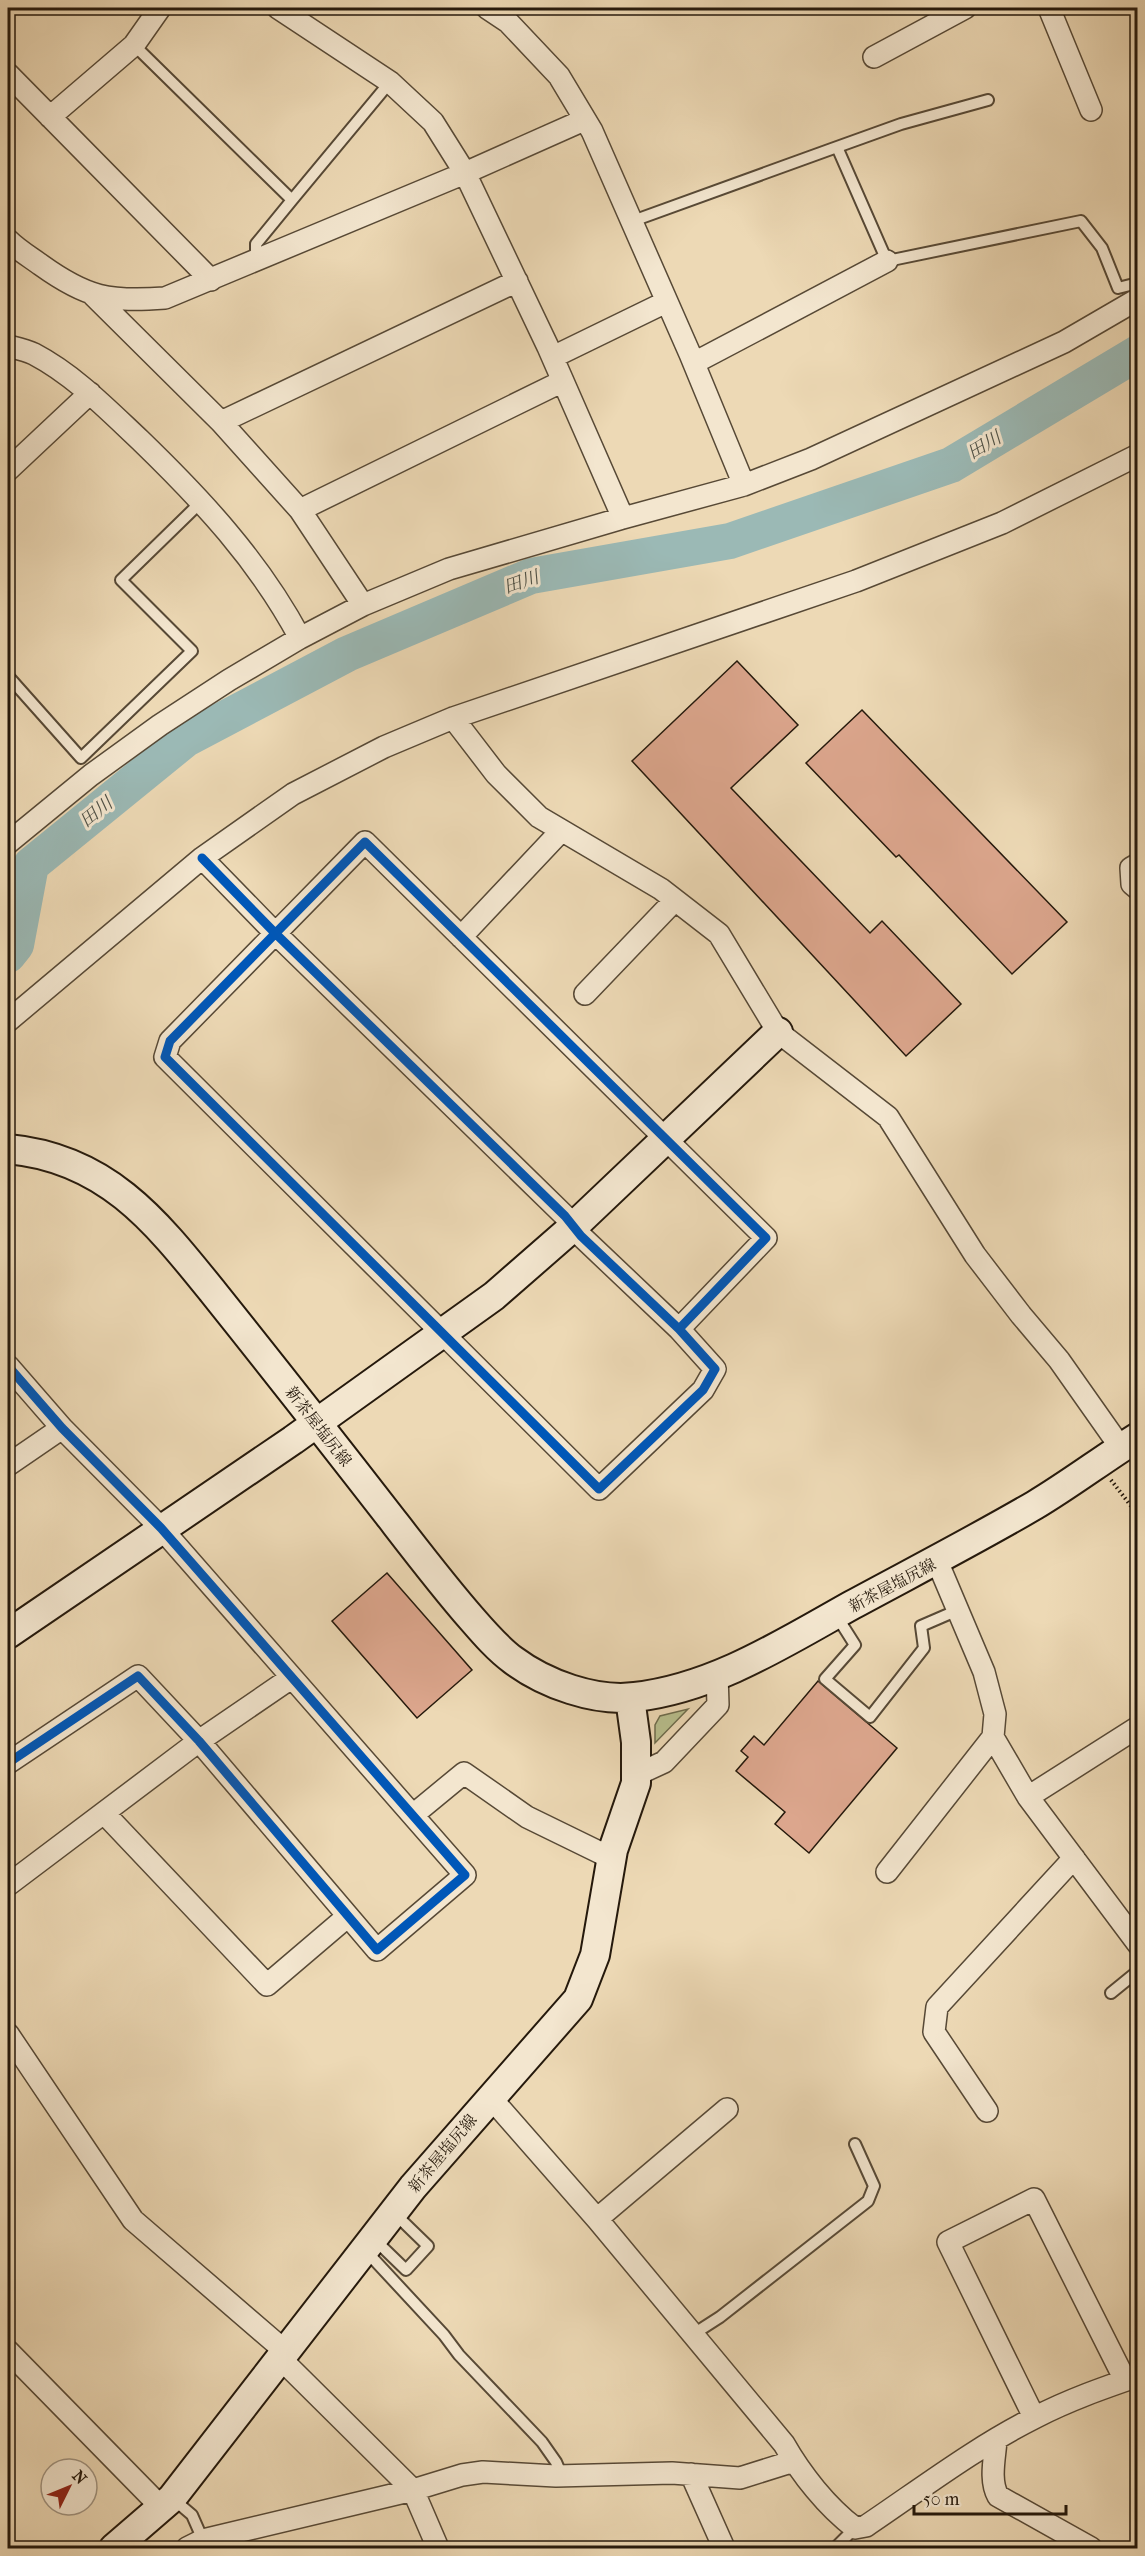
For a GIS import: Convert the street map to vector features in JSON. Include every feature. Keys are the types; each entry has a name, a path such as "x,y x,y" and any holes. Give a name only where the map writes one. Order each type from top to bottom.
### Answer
{"main road":[{"path":"8,1634 317,1423 494,1296 573,1227 778,1032"},
{"name":"新茶屋塩尻線","path":"8,1149 27,1151 75,1164 124,1195 156,1225 185,1257 450,1593 490,1640 513,1660 539,1677 586,1693 630,1698 664,1692 717,1674 764,1653 937,1561 1040,1502 1129,1443"},
{"name":"新茶屋塩尻線","path":"114,2548 166,2503 393,2212 490,2097 578,1999 595,1954 610,1858 636,1783 636,1742 630,1698"}],"street":[{"path":"50,117 134,45 160,8"},
{"path":"278,8 390,82 433,122 465,173 517,281 553,357 622,518"},
{"path":"487,8 508,22 559,76 592,131 630,222 694,363 744,485"},
{"path":"874,57 963,8"},
{"path":"1049,8 1091,110"},
{"path":"8,74 211,280"},
{"path":"9,244 68,285 93,296 127,301 165,298 465,173 584,120"},
{"path":"694,363 887,261"},
{"path":"221,422 517,281"},
{"path":"93,296 221,422 300,510 363,605"},
{"path":"8,843 91,775 160,725 228,680 363,605 448,569 744,485 811,459 1064,342 1137,299"},
{"path":"553,357 666,302"},
{"path":"8,346 33,354 90,393 202,501 255,565 300,638"},
{"path":"300,510 563,381"},
{"path":"8,470 90,393"},
{"path":"8,1020 202,858 293,794 384,747 453,718 856,580 1002,523 1137,455"},
{"path":"453,718 496,774 539,817 661,889 719,934 778,1032 888,1117 975,1255 1021,1316 1129,1443"},
{"path":"461,937 561,831"},
{"path":"202,858 274,933 679,1329 715,1369 703,1390 599,1489 165,1057 170,1041 274,933 365,842 766,1238 679,1329"},
{"path":"1137,864 1131,868 1132,884 1137,889"},
{"path":"585,994 675,900"},
{"path":"8,1366 62,1428 161,1528 465,1875 377,1950 199,1741 138,1676 8,1763"},
{"path":"8,1465 62,1428"},
{"path":"887,1872 993,1737 995,1714 984,1672 937,1561"},
{"path":"636,1775 664,1762 718,1705 717,1674"},
{"path":"8,1885 199,1741 291,1678"},
{"path":"1028,1797 1137,1727"},
{"path":"993,1737 1028,1797 1137,1944"},
{"path":"413,1815 464,1773 527,1817 610,1858"},
{"path":"104,1813 267,1985 348,1916"},
{"path":"987,2111 934,2032 937,2007 1074,1858"},
{"path":"8,2034 133,2220 278,2344 288,2366 413,2490 438,2548"},
{"path":"490,2097 597,2219 843,2519 855,2528 866,2526 1034,2417 1086,2393 1131,2378 1034,2199 948,2242 1034,2417"},
{"path":"597,2219 727,2109"},
{"path":"8,2351 166,2503"},
{"path":"996,2440 994,2488 998,2496 1008,2504 1091,2548"},
{"path":"195,2544 413,2490 462,2475 483,2472 562,2476 691,2474 740,2478 794,2461"},
{"path":"691,2474 724,2548"}],"lane":[{"path":"134,45 292,200"},
{"path":"256,261 256,244 390,82"},
{"path":"630,222 901,124 988,100"},
{"path":"837,147 887,261 1081,221 1102,248 1118,288 1137,283"},
{"path":"8,676 81,758 192,651 121,579 202,501"},
{"path":"836,1614 855,1645 825,1679 870,1717 924,1648 921,1626 958,1610"},
{"path":"1111,1993 1137,1971"},
{"path":"692,2335 720,2318 868,2201 874,2186 855,2144"},
{"path":"368,2243 406,2270 428,2246 393,2212"},
{"path":"368,2243 459,2355 542,2442 556,2462 562,2476"},
{"path":"166,2503 192,2516 195,2544"},
{"path":"835,2548 855,2528"}],"path":[{"path":"1105,1472 1137,1515"}],"green space":[{"path":"688,1709 655,1743 655,1725 660,1716"}],"building":[{"path":"737,661 798,725 731,788 870,933 882,921 961,1004 906,1056 632,761"},
{"path":"862,710 1067,922 1012,974 899,855 896,857 806,763"},
{"path":"387,1573 472,1670 417,1718 332,1621"},
{"path":"818,1681 897,1748 809,1853 775,1824 785,1812 736,1771 748,1757 741,1751 754,1736 764,1745"}],"waterway":[{"name":"田川","path":"8,955 16,945 31,865 186,739 347,654 531,576 730,541 951,465 1138,353"}],"cycle path":[{"path":"202,858 275,933 565,1216 581,1236 679,1329 715,1369 703,1390 599,1489 165,1057 170,1041 365,842 766,1238 679,1329"},
{"path":"8,1366 62,1428 161,1528 465,1875 377,1950 199,1741 138,1676 8,1763"}]}
